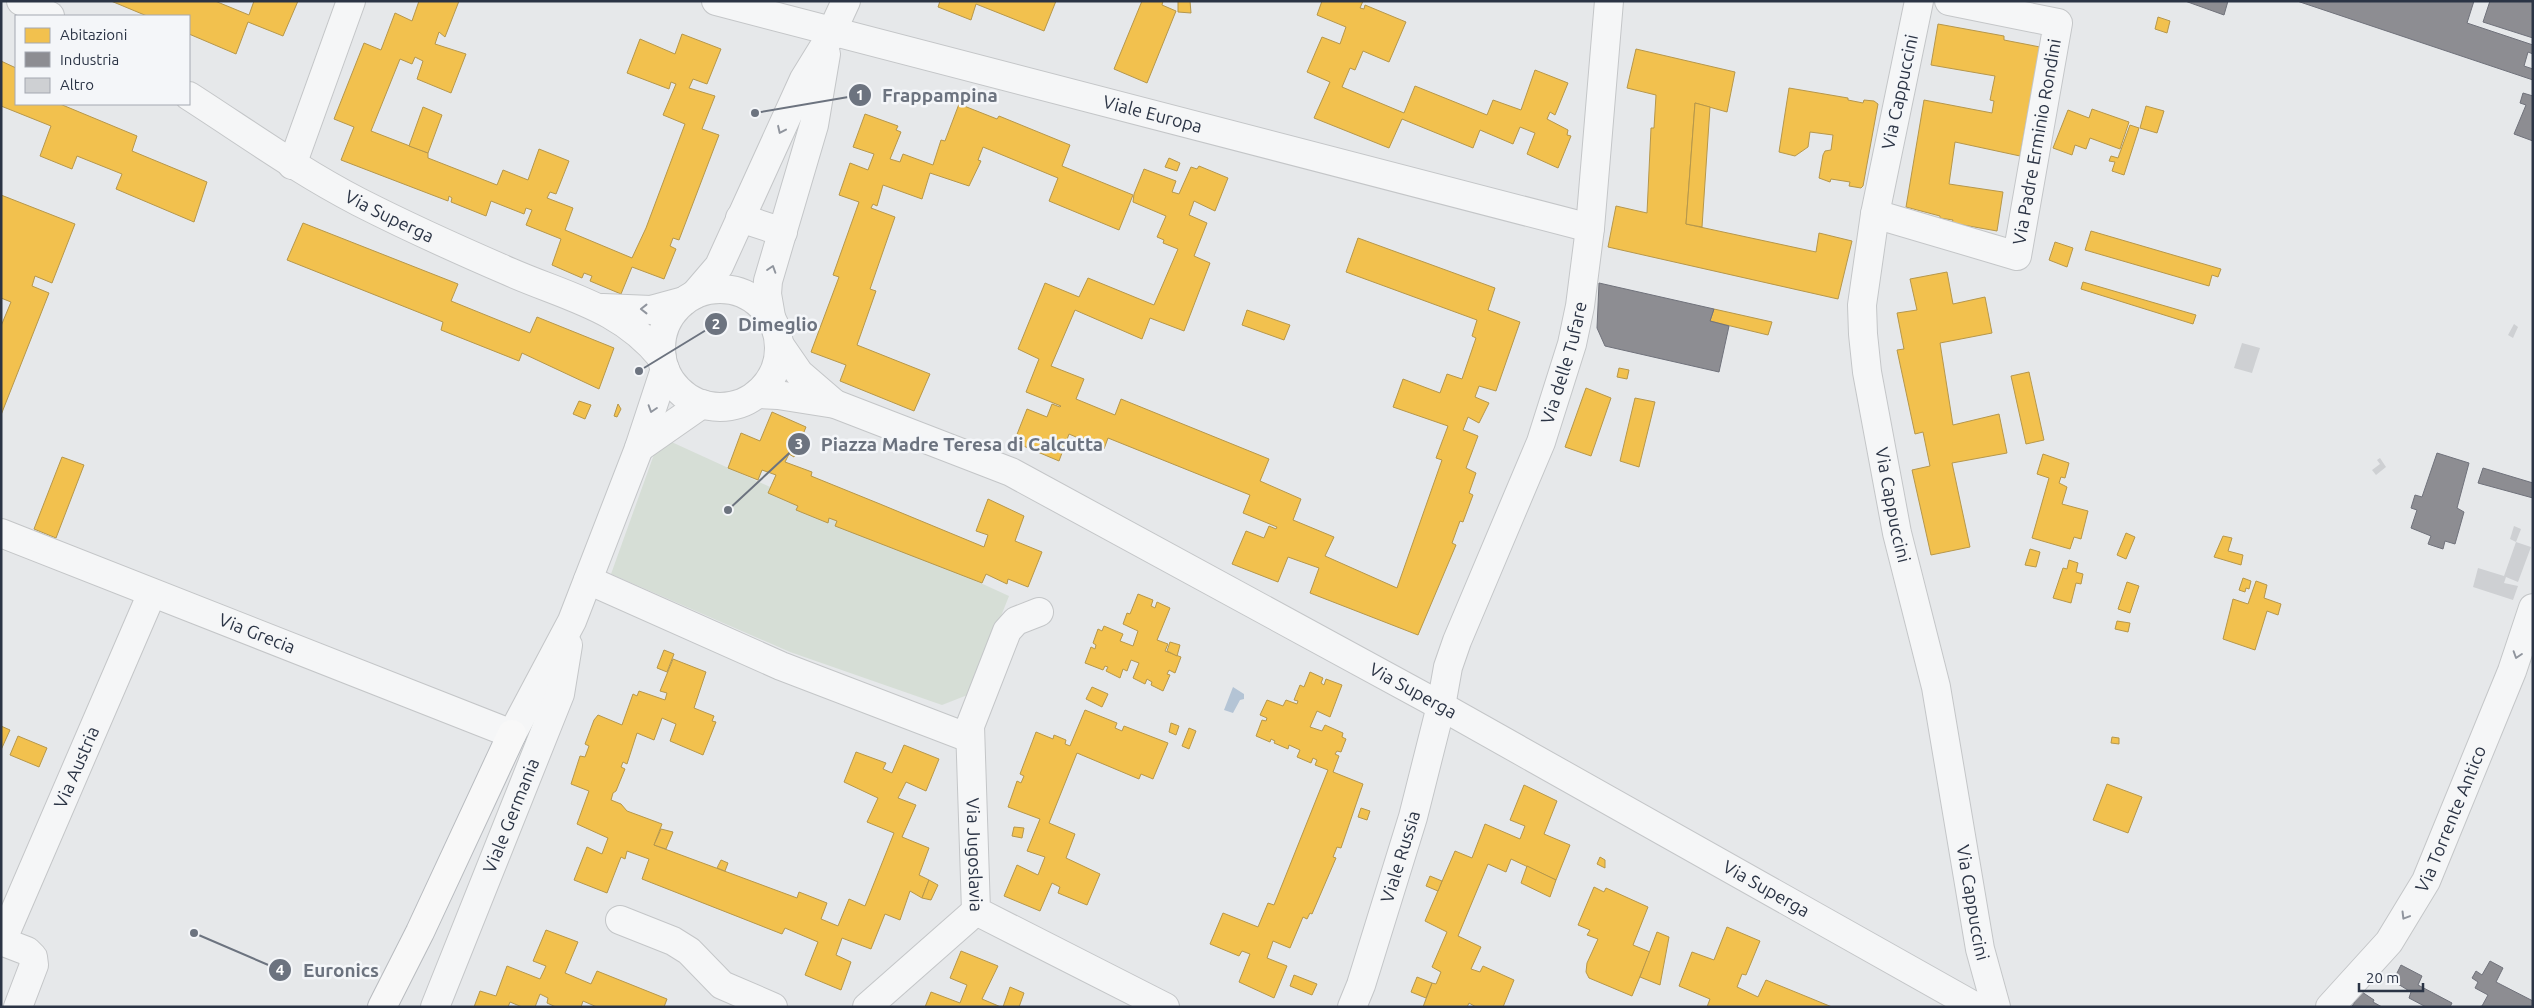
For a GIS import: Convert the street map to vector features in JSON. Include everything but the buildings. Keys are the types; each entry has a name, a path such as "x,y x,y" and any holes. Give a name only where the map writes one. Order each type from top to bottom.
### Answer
{"highway":[{"path":"382,1007 420,932 467,827 512,734"},
{"path":"402,1007 411,981 420,932"}],"street":[{"path":"292,165 351,1"},
{"name":"Viale Europa","path":"716,1 830,36 1590,228"},
{"path":"830,36 814,125 768,281 767,294 771,317 779,344 775,369 767,384 757,394 740,403 721,407 702,404 676,388 663,364 661,338 667,321 719,266 804,78 830,36 846,1"},
{"name":"Via delle Tufare","path":"1441,706 1448,667 1456,641 1541,442 1572,344 1578,316 1590,228 1609,1"},
{"name":"Via Cappuccini","path":"1919,1 1875,214 1862,305 1867,372 1897,534 1936,687 1980,950 1996,1007"},
{"name":"Via Padre Erminio Rondini","path":"1875,214 2017,256 2058,23 1949,1"},
{"name":"Via Superga","path":"190,97 292,165 358,202 535,283 603,308 647,340 663,364"},
{"path":"740,218 783,232"},
{"path":"689,298 710,289 725,289 742,293 755,300 771,317"},
{"name":"Via Superga","path":"603,308 651,310 689,298"},
{"name":"Via Superga","path":"779,344 799,373 835,404"},
{"name":"Viale Germania","path":"512,734 572,621 639,448 663,364"},
{"name":"Via Superga","path":"757,394 778,395 835,404 1012,472 1441,706 1976,1007"},
{"path":"639,448 702,404"},
{"name":"Via Grecia","path":"1,533 512,734"},
{"path":"588,580 781,666 969,738"},
{"name":"Via Austria","path":"2,941 152,593"},
{"name":"Via Torrente Antico","path":"2330,1007 2389,942 2426,881 2512,671 2533,608"},
{"name":"Via Jugoslavia","path":"1039,612 1016,621 1007,631 973,714 969,738 976,911 1164,1007"},
{"name":"Viale Germania","path":"435,1007 560,694 572,621"},
{"name":"Viale Russia","path":"1352,1007 1361,985 1413,816 1441,706"},
{"path":"867,1007 976,911"},
{"path":"620,920 673,941 689,951 722,985 773,1007"},
{"path":"2,941 27,951 33,956 34,965 18,1007"}],"shaded area":[{"path":"665,439 1009,596 970,694 942,705 790,652 611,574 657,446"}],"water":[{"path":"1233,687 1244,694 1244,699 1240,700 1233,713 1224,710"}],"place":[{"name":"Frappampina","path":"755,113"},
{"name":"Dimeglio","path":"639,371"},
{"name":"Piazza Madre Teresa di Calcutta","path":"728,510"},
{"name":"Euronics","path":"194,933"}]}
